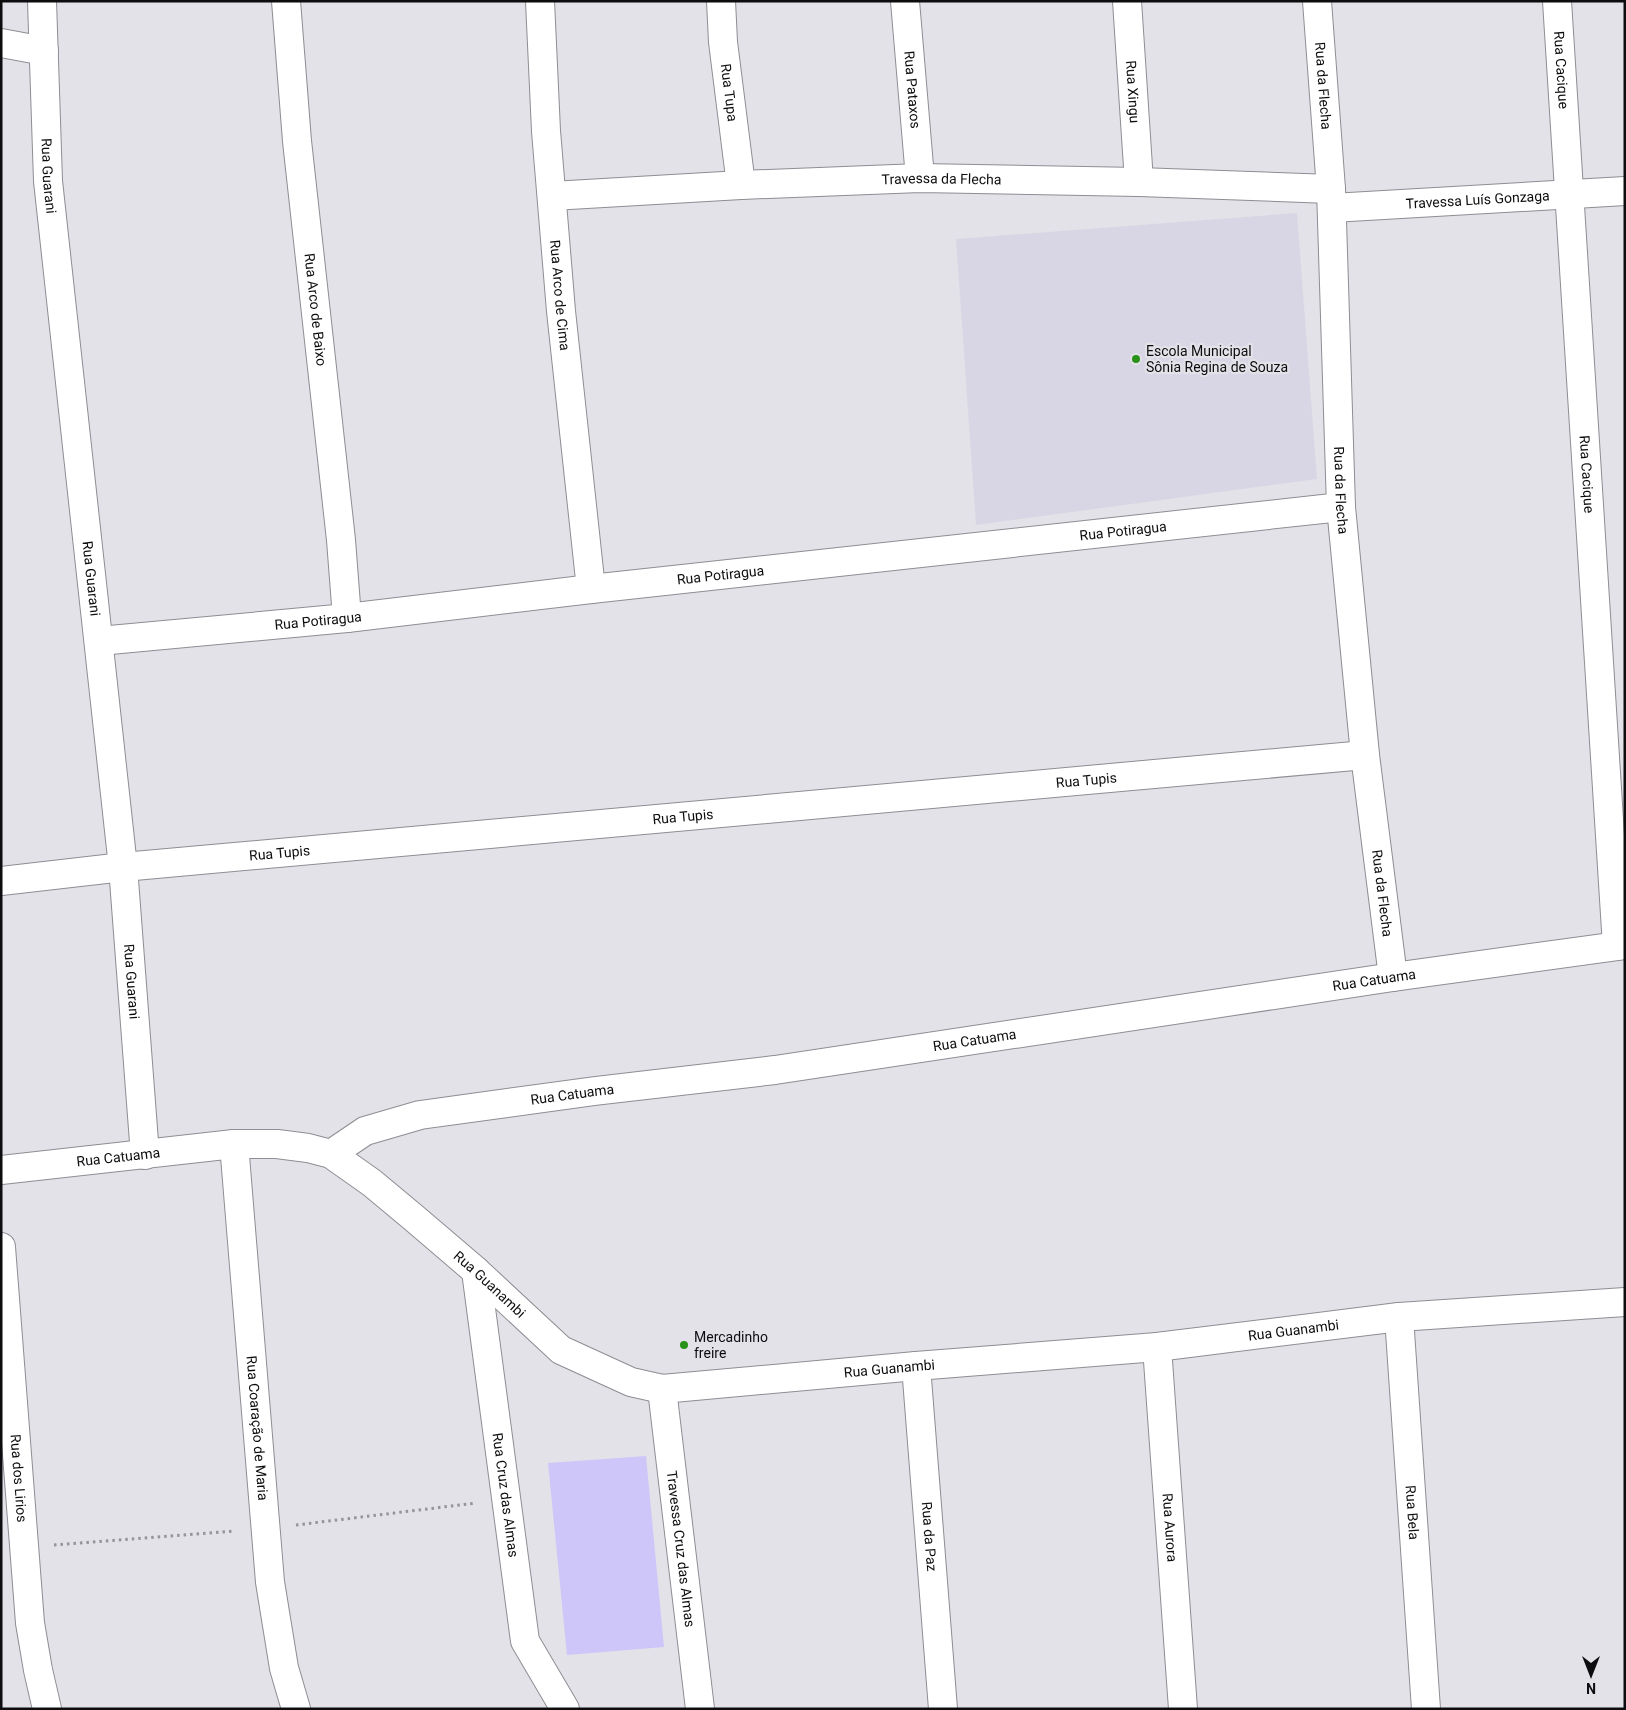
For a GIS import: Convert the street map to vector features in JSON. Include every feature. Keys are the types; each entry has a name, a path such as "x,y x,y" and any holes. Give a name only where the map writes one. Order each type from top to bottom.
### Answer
{"street":[{"name":"Rua Guarani","path":"42,1 48,181 122,868 145,1155"},
{"name":"Rua Arco de Baixo","path":"286,1 297,141 348,618"},
{"name":"Rua Arco de Cima","path":"540,1 546,131 561,311 591,589"},
{"name":"Rua Tupa","path":"721,1 741,184"},
{"name":"Rua Pataxos","path":"905,1 920,178"},
{"name":"Rua Xingu","path":"1127,1 1139,182"},
{"name":"Rua da Flecha","path":"1317,1 1332,199 1341,507 1365,755 1394,977"},
{"name":"Rua Cacique","path":"1557,1 1621,945"},
{"path":"1,43 44,51"},
{"name":"Travessa da Flecha","path":"552,196 741,184 920,178 1139,182 1332,199"},
{"name":"Travessa Luís Gonzaga","path":"1332,199 1625,191"},
{"name":"Rua Potiragua","path":"99,641 348,618 591,589 1341,507"},
{"name":"Rua Tupis","path":"1,881 122,868 1365,755"},
{"name":"Rua Catuama","path":"331,1154 365,1131 420,1115 775,1070 1394,977 1621,945"},
{"name":"Rua Catuama","path":"1,1170 234,1144"},
{"name":"Rua Guanambi","path":"234,1144 277,1144 308,1148 331,1154 372,1183 476,1271 561,1350 631,1382 662,1388 1157,1348 1399,1317 1625,1302"},
{"name":"Rua Coaração de Maria","path":"234,1144 270,1582 284,1668 296,1709"},
{"name":"Rua dos Lirios","path":"1,1246 30,1624 47,1709"},
{"name":"Rua Cruz das Almas","path":"476,1271 525,1640 565,1709"},
{"name":"Rua Bela","path":"1399,1317 1426,1709"},
{"name":"Rua Aurora","path":"1157,1348 1183,1709"},
{"name":"Rua da Paz","path":"916,1366 943,1709"},
{"name":"Travessa Cruz das Almas","path":"662,1388 700,1709"}],"shaded area":[{"name":"Escola Municipal Sônia Regina de Souza","path":"1297,213 1317,479 976,525 956,239"},
{"path":"646,1456 664,1647 567,1655 548,1463"}],"place":[{"name":"Escola Municipal Sônia Regina de Souza","path":"1136,359"},
{"name":"Mercadinho freire","path":"684,1345"}]}
